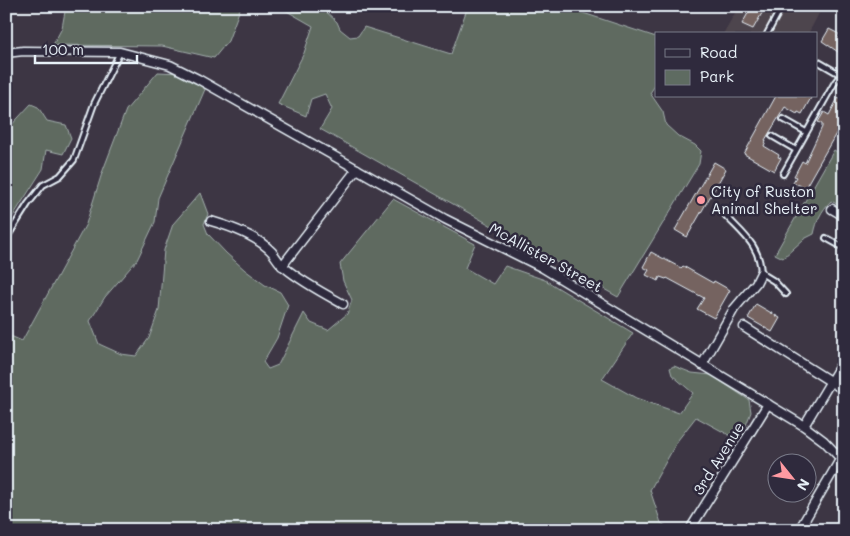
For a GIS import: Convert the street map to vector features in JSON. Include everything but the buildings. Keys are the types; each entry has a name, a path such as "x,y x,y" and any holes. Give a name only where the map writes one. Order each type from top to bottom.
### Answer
{"street":[{"name":"McAllister Street","path":"6,53 120,52 170,65 225,93 445,219 544,268 804,426 824,441 842,460"},
{"path":"282,266 357,169"},
{"path":"832,209 844,216"},
{"path":"210,221 249,236 271,252 282,266 299,279 343,304"},
{"path":"702,365 734,309 756,283 761,273"},
{"path":"744,328 844,390"},
{"path":"804,426 844,359"},
{"name":"3rd Avenue","path":"692,526 768,404"},
{"path":"799,530 842,460"}],"lane":[{"path":"768,32 782,6"},
{"path":"6,240 43,184 60,176 74,160 94,104 120,52"},
{"path":"818,62 843,76"},
{"path":"783,174 835,82 839,77 843,76"},
{"path":"783,119 806,132"},
{"path":"772,136 796,150"},
{"path":"726,216 754,246 760,261 761,273 774,281 786,294"},
{"path":"826,238 844,248"}],"shaded area":[{"path":"739,6 823,6 809,32 724,32"}],"green space":[{"path":"66,6 241,6 228,41 214,58 162,46 53,45 62,28"},
{"path":"278,6 320,6 337,22 340,29 350,37 358,36 364,27 451,54 468,6 562,6 655,37 655,86 650,93 663,112 666,125 678,136 695,145 701,151 699,164 618,297 320,129 332,109 325,94 311,99 306,116 278,104 304,53 313,26"},
{"path":"158,72 180,73 206,87 158,198 155,222 137,260 105,297 90,321 99,344 121,354 136,356 149,338 159,310 164,250 173,224 200,193 208,214 204,224 208,234 245,270 265,285 280,292 288,305 277,338 263,362 268,369 278,365 304,313 311,323 328,330 347,314 352,300 343,281 340,264 393,199 475,244 465,268 493,284 505,266 545,280 633,333 602,379 636,398 679,413 693,393 672,375 670,368 674,366 692,373 711,375 749,400 751,412 740,441 696,417 678,440 650,490 661,523 672,530 6,530 6,334 22,341 86,224 102,173 126,110"},
{"path":"31,104 38,107 47,121 66,125 71,138 63,154 46,150 43,169 6,227 6,131"},
{"path":"834,150 844,156 844,181 839,205 831,201 820,216 814,234 804,239 783,258 775,254"}],"place":[{"name":"City of Ruston Animal Shelter","path":"701,200"}]}
